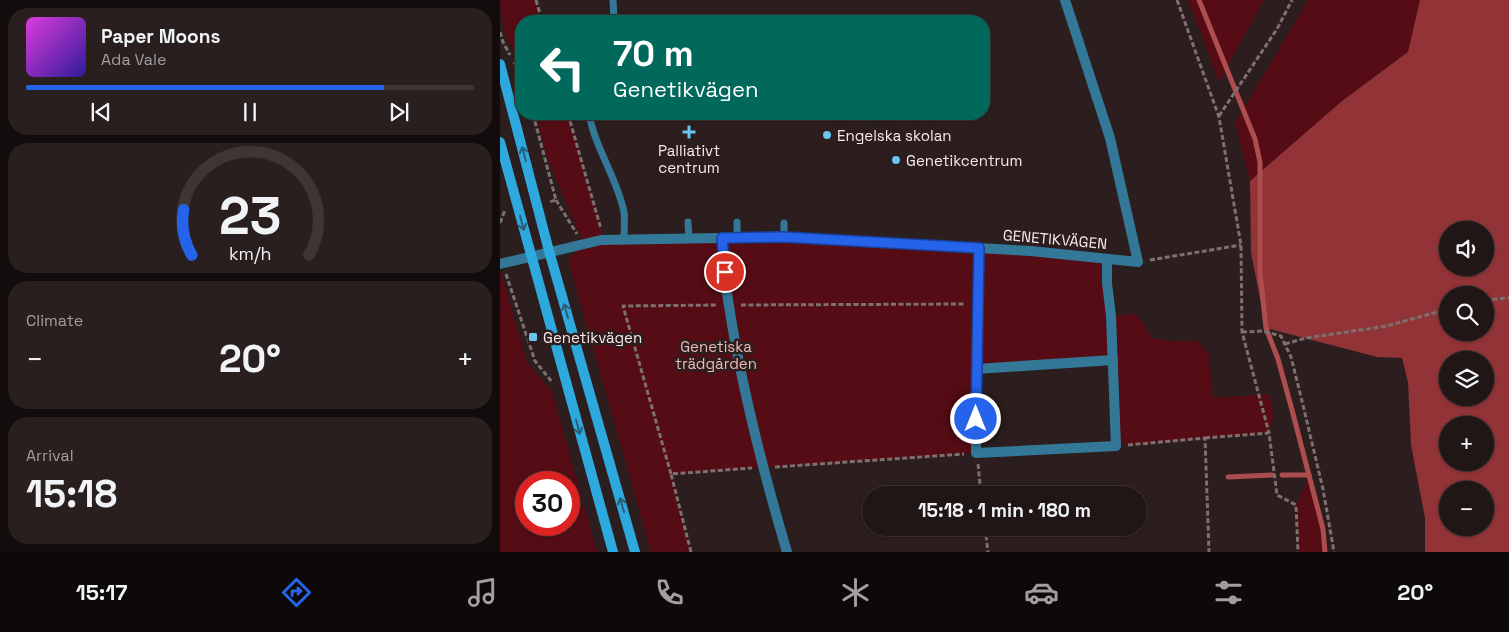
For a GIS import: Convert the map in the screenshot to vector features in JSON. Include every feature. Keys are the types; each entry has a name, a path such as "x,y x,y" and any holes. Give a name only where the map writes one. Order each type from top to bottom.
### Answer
{"main road":[{"path":"500,64 549,251 635,552"},
{"path":"500,142 613,552"}],"street":[{"path":"1065,0 1110,138 1138,262"},
{"name":"GENETIKVÄGEN","path":"501,264 601,240 784,237 1032,251 1138,262"},
{"path":"722,238 728,305 751,424 787,552"},
{"path":"979,248 976,453 1116,446 1107,259"},
{"path":"976,369 1113,360"}],"lane":[{"path":"613,0 614,15"},
{"path":"591,120 624,214 624,239"},
{"path":"688,222 688,238"},
{"path":"737,222 737,238"},
{"path":"784,223 784,237"}],"path":[{"path":"536,0 540,15"},
{"path":"1177,0 1219,117 1241,245 1242,332 1269,432 1277,495 1296,506 1298,552"},
{"path":"1219,117 1277,29 1292,0"},
{"path":"570,120 601,229 601,240"},
{"path":"556,200 583,243"},
{"path":"1138,262 1241,245"},
{"path":"501,264 535,361 557,388"},
{"path":"1494,299 1509,298"},
{"path":"691,552 623,306 977,304"},
{"path":"1285,344 1306,338 1387,326 1439,312"},
{"path":"1242,332 1267,332 1281,336 1291,357 1322,489 1334,552"},
{"path":"1116,446 1269,432"},
{"path":"1205,438 1209,552"},
{"path":"670,474 976,453 980,486"},
{"path":"986,536 988,552"}],"green space":[{"path":"500,0 535,0 540,15 515,15 515,55 503,27"},
{"path":"1188,0 1264,0 1219,82"},
{"path":"1308,0 1420,0 1408,52 1342,101 1250,181 1235,123"},
{"name":"Genetiska trädgården","path":"538,120 570,120 601,229 601,239 784,237 1107,259 1111,316 1136,314 1152,338 1170,341 1197,341 1209,354 1213,398 1269,394 1274,414 1269,433 1116,446 1113,360 976,369 976,453 671,474 691,552 651,552 568,260 583,243 547,157"},
{"path":"500,270 528,364 552,391 574,471 515,471 515,536 580,536 580,491 597,552 500,552"},
{"path":"1309,475 1323,529 1325,552 1298,552 1296,505"}],"shaded area":[{"path":"1420,0 1509,0 1509,552 1425,552 1425,518 1411,445 1408,382 1402,358 1377,357 1266,328 1251,253 1250,181 1342,101 1408,52"}],"waterway":[{"path":"1199,0 1255,139 1260,162 1260,273 1266,328 1278,359 1292,410 1323,529 1325,552"},
{"path":"1228,477 1272,475"},
{"path":"1282,475 1309,475"}],"place":[{"name":"Palliativt centrum","path":"689,132"},
{"name":"Engelska skolan","path":"827,135"},
{"name":"Genetikcentrum","path":"896,160"},
{"name":"Genetikvägen","path":"533,337"}],"route":[{"path":"725,272 722,238 784,237 979,248 976,419"}]}
